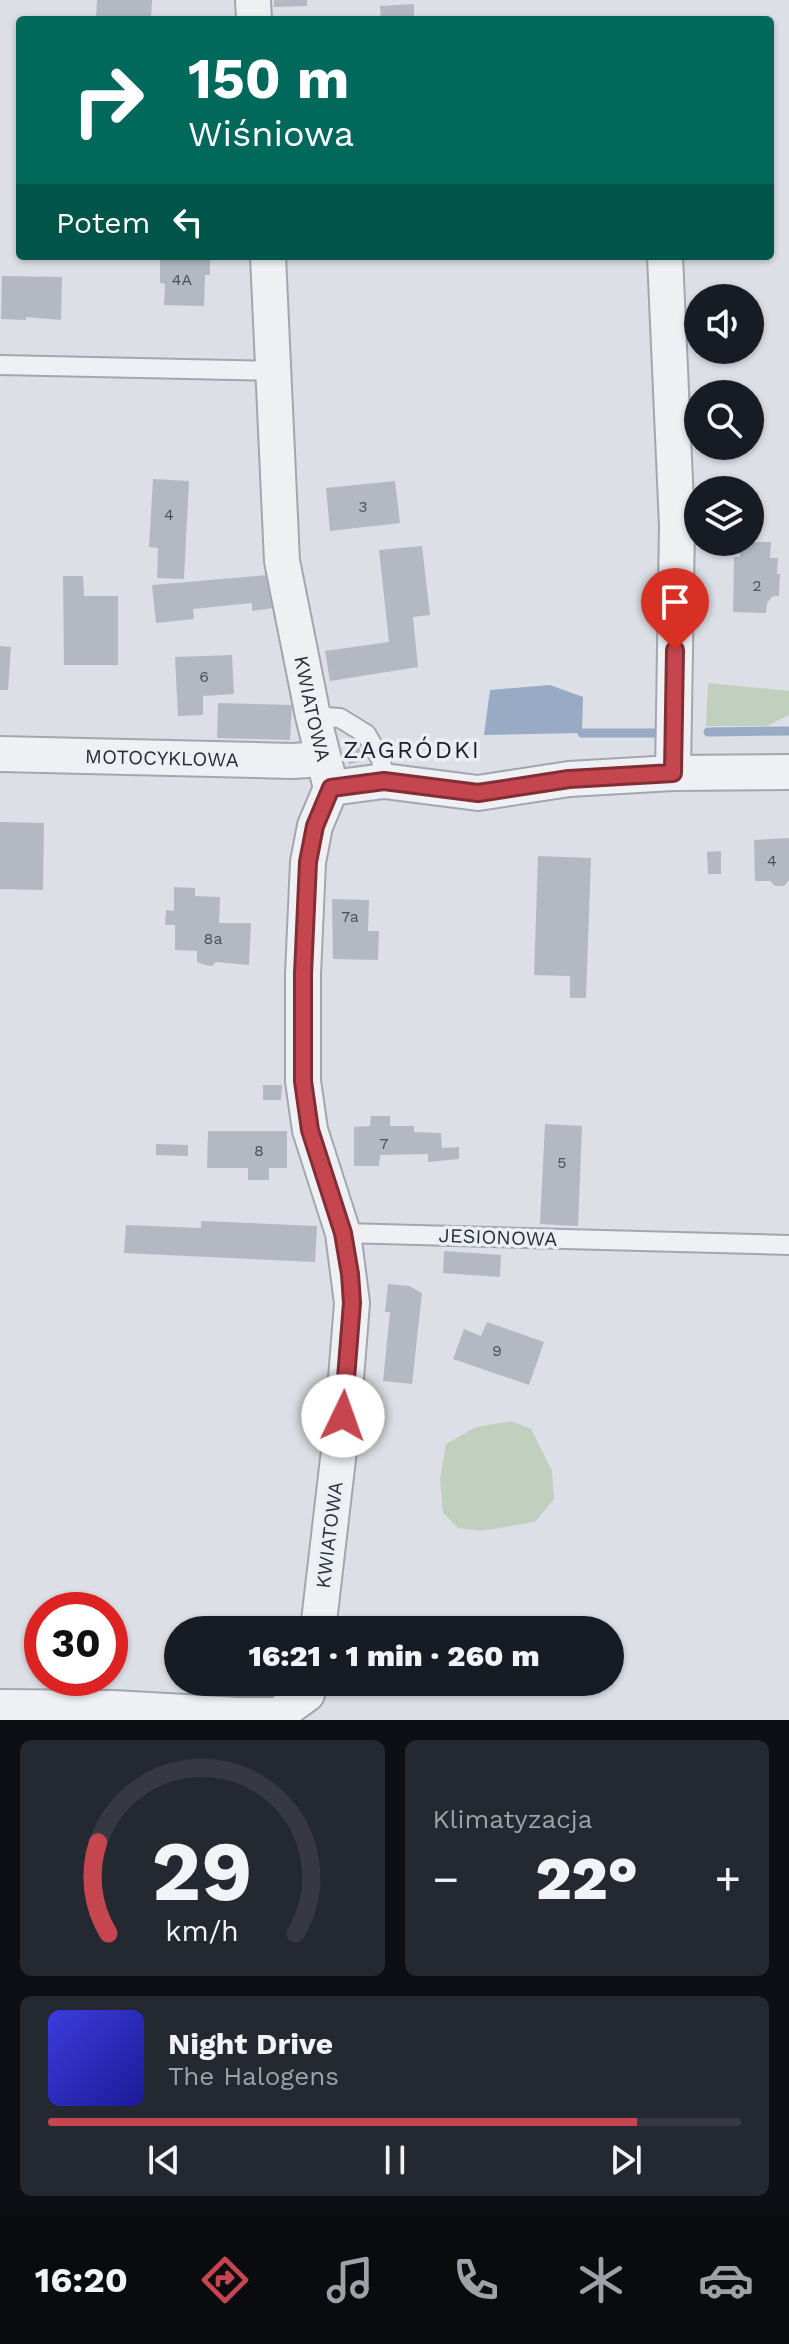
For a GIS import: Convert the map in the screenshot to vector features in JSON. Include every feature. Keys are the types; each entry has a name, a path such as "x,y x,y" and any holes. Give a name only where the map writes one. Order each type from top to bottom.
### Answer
{"street":[{"name":"KWIATOWA","path":"268,260 282,561 327,773 308,862 303,974 303,1081 310,1130 343,1233 352,1303 343,1416 320,1616"},
{"path":"665,260 677,526 673,773"},
{"name":"MOTOCYKLOWA","path":"0,754 293,761 327,773 478,793 569,779 673,773 789,772"},
{"path":"0,1707 278,1715 304,1696"}],"lane":[{"path":"0,365 275,371"},
{"path":"313,716 340,718 366,734 381,759 384,781"},
{"name":"JESIONOWA","path":"343,1233 789,1245"}],"green space":[{"path":"708,683 789,691 789,715 767,726 706,726"},
{"path":"511,1421 531,1429 552,1471 554,1499 535,1522 481,1531 458,1528 443,1513 440,1479 446,1444 476,1427"}],"water":[{"path":"550,685 583,697 582,733 484,735 490,690"}],"building":[{"path":"97,0 152,0 151,16 96,16"},
{"path":"274,0 307,0 307,6 274,7"},
{"path":"414,4 414,16 381,16 380,6"},
{"path":"160,260 210,260 210,275 205,275 204,306 164,305 165,284 160,283"},
{"path":"2,276 62,277 61,320 26,317 26,320 1,319"},
{"path":"153,479 189,481 184,579 157,578 158,548 149,547"},
{"path":"395,481 400,523 330,531 326,488"},
{"path":"764,542 771,542 770,558 778,558 779,596 773,596 767,603 766,613 733,612 734,557 764,556"},
{"path":"422,546 430,615 413,617 418,667 330,681 325,651 389,642 379,550"},
{"path":"267,575 273,608 252,611 252,603 193,609 194,619 156,623 152,585"},
{"path":"63,576 83,576 84,596 118,596 118,665 64,665"},
{"path":"0,646 11,647 8,690 0,690"},
{"path":"232,655 234,694 203,696 203,715 178,716 175,657"},
{"path":"218,703 292,705 290,740 217,738"},
{"path":"359,746 362,761 349,764 346,749"},
{"path":"0,822 44,823 43,890 0,889"},
{"path":"789,838 789,880 784,886 775,886 770,881 755,881 754,840"},
{"path":"721,851 721,874 708,874 707,852"},
{"path":"538,856 591,858 586,998 570,998 570,976 534,975"},
{"path":"174,887 195,888 195,896 220,897 219,923 251,923 249,965 216,962 212,966 205,965 197,962 197,951 175,950 175,925 165,925 166,910 174,911"},
{"path":"332,899 369,900 368,931 379,931 378,960 333,959"},
{"path":"263,1085 282,1085 281,1100 263,1100"},
{"path":"371,1116 390,1116 390,1126 414,1126 414,1132 441,1133 442,1148 459,1147 459,1159 428,1162 428,1154 380,1155 379,1166 354,1166 354,1127 370,1126"},
{"path":"545,1124 582,1126 578,1226 540,1224"},
{"path":"208,1131 287,1131 287,1168 269,1168 269,1180 248,1180 248,1168 207,1168"},
{"path":"156,1144 188,1145 188,1156 156,1155"},
{"path":"201,1221 317,1226 315,1262 124,1253 126,1225 201,1228"},
{"path":"444,1251 501,1255 500,1277 443,1273"},
{"path":"388,1284 409,1286 422,1293 412,1384 383,1381 390,1312 385,1312"},
{"path":"487,1322 544,1342 529,1385 453,1359 464,1329 481,1336"}],"waterway":[{"path":"708,732 789,731"},
{"path":"582,733 662,733"}],"district":[{"name":"ZAGRÓDKI","path":"412,750"}],"route":[{"path":"343,1416 352,1303 350,1274 343,1233 310,1130 303,1081 303,974 308,862 315,826 331,788 384,781 478,793 569,779 673,773 675,650"}]}
